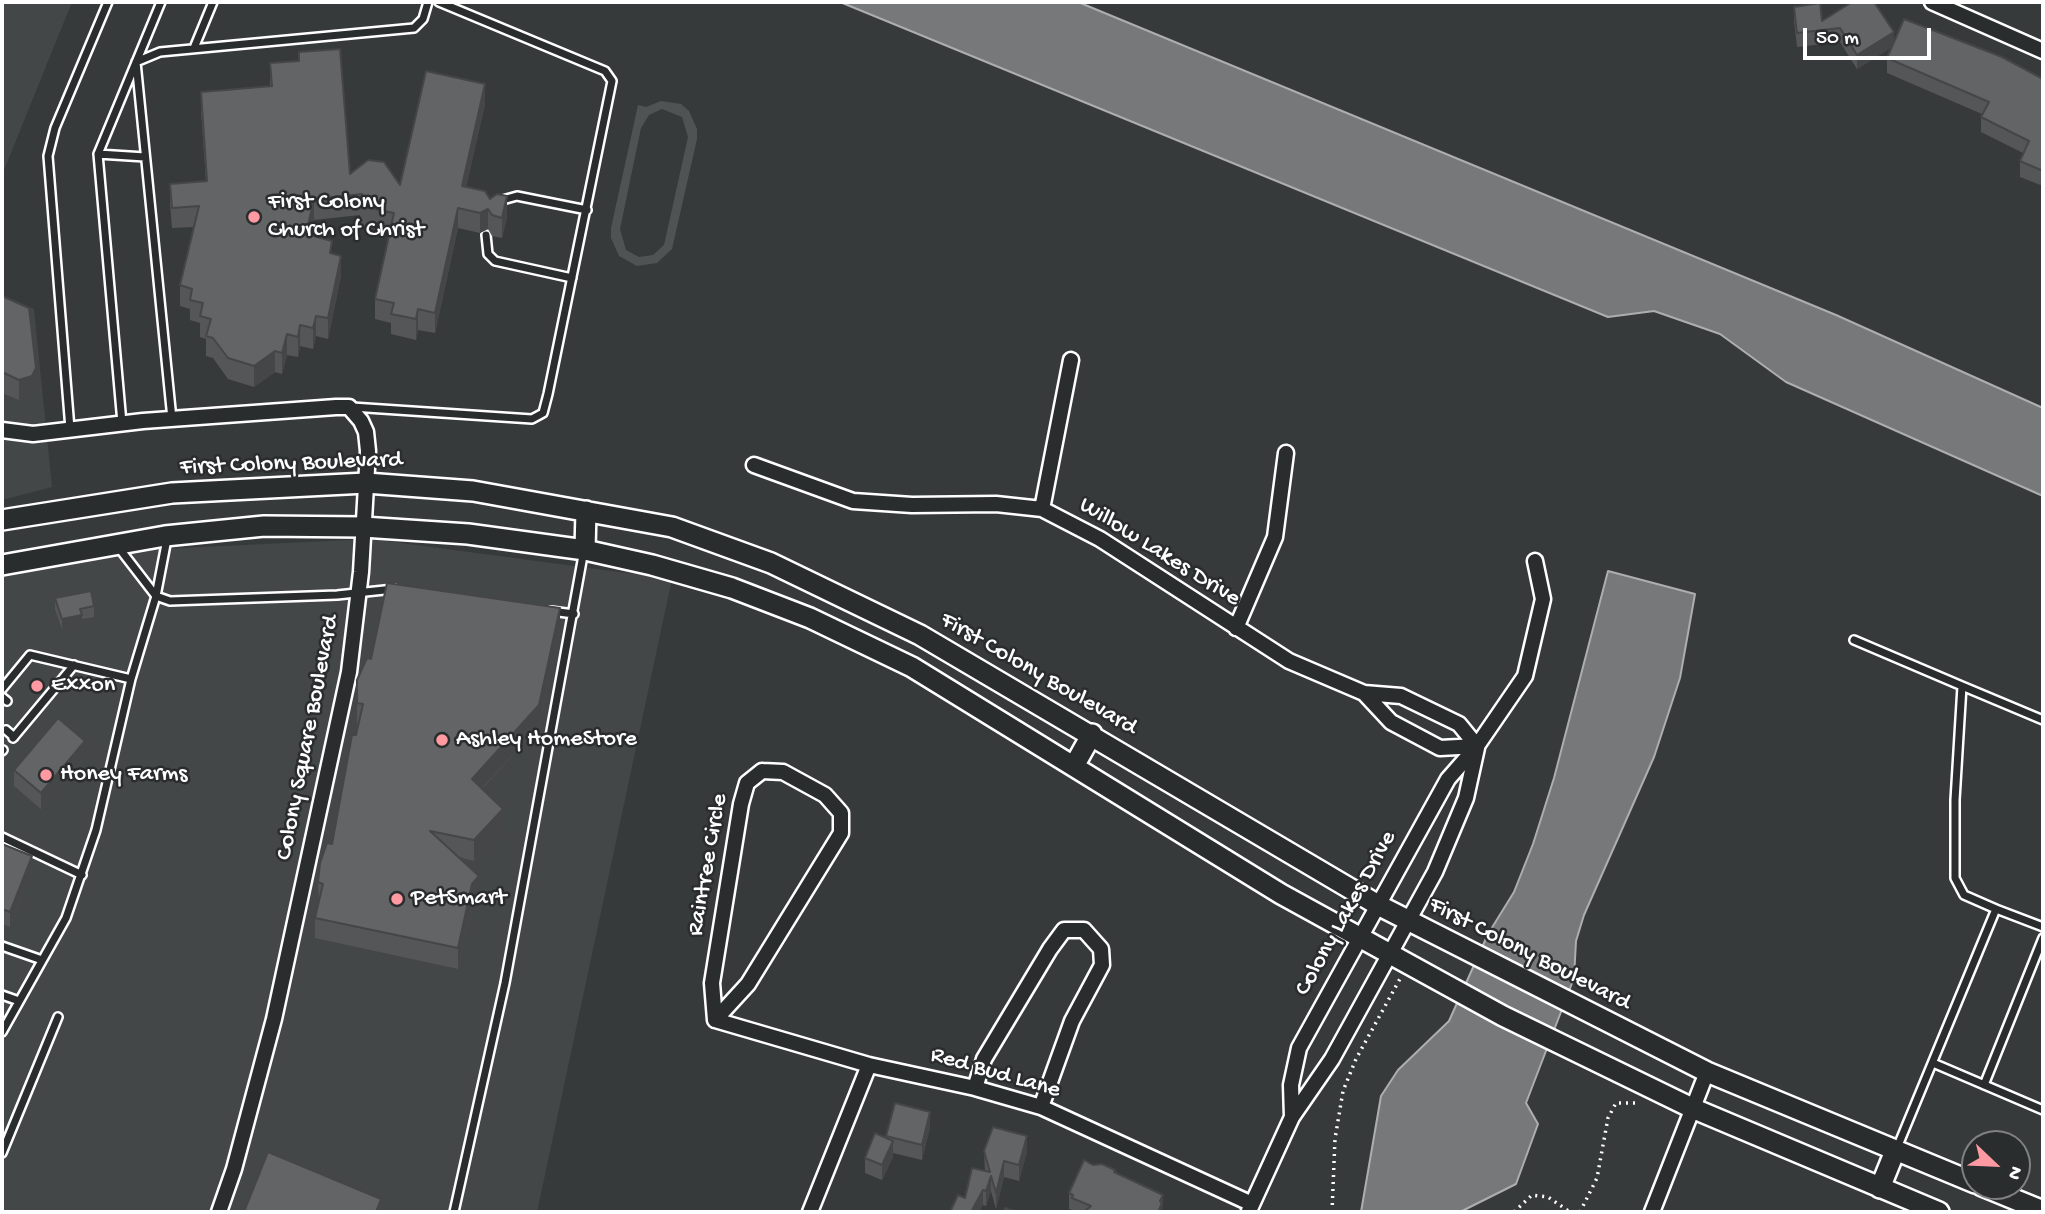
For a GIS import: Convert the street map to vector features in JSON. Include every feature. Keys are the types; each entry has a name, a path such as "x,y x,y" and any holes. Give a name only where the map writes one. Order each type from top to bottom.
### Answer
{"main road":[{"name":"First Colony Boulevard","path":"2,520 172,493 366,483 473,491 672,527 771,563 920,635 1409,922 1707,1072 1961,1178"},
{"path":"584,550 586,511"},
{"path":"2,565 167,536 264,526 363,527 468,534 584,550 705,580 810,618 912,667 1223,860 1438,982 1692,1108 1939,1212"},
{"path":"1073,766 1092,734"},
{"path":"1880,1188 1895,1152"},
{"path":"2016,1200 2043,1211"}],"street":[{"path":"1932,2 2043,51"},
{"path":"1042,509 1071,360"},
{"path":"2,430 33,434 122,423 349,407"},
{"name":"Colony Square Boulevard","path":"219,1212 234,1169 274,1019 349,672 360,592 367,438 361,421 349,407"},
{"path":"1236,628 1275,537 1286,453"},
{"name":"Willow Lakes Drive","path":"754,465 853,502 912,505 996,504 1042,509 1100,539 1289,661 1364,693 1401,696 1459,724 1478,746"},
{"name":"Colony Lakes Drive","path":"1292,1117 1291,1085 1299,1048 1448,779 1478,746 1525,676 1543,598 1535,561"},
{"name":"Willow Lakes Drive","path":"1364,693 1391,722 1440,748 1478,746"},
{"name":"Colony Lakes Drive","path":"1250,1208 1292,1117 1399,962 1409,922 1435,872 1466,798 1478,746"},
{"name":"Raintree Circle","path":"762,771 783,772 825,795 841,813 841,833 748,984 715,1020 712,984 741,804 747,783 762,771"},
{"path":"975,1088 984,1059 1050,949 1064,930 1084,930 1093,937 1101,950 1101,965 1072,1021 1041,1107"},
{"name":"Red Bud Lane","path":"715,1020 869,1065 975,1088 1041,1107 1250,1208"},
{"path":"810,1212 869,1065"},
{"path":"1652,1212 1707,1072"}],"lane":[{"path":"70,429 48,156 55,128 108,2"},
{"path":"122,423 97,171 98,154 161,2"},
{"path":"194,48 213,2"},
{"path":"136,62 160,52 414,28 423,19 428,2"},
{"path":"349,407 532,419 543,413 612,80 605,71 439,2"},
{"path":"136,62 172,419"},
{"path":"98,154 145,157"},
{"path":"494,207 500,199 517,196 587,210"},
{"path":"486,234 488,254 495,261 572,278"},
{"path":"2,1032 66,918 82,874 96,830 131,679 156,596 167,536"},
{"path":"116,545 156,596 170,601 401,590"},
{"path":"454,1212 505,984 584,550"},
{"path":"547,610 573,614"},
{"path":"1854,640 2043,720"},
{"path":"2,689 30,655 131,679"},
{"path":"6,730 14,738 74,665"},
{"path":"14,675 23,682"},
{"path":"1962,686 1955,800 1955,878 1964,895 2043,927"},
{"path":"37,693 46,699"},
{"path":"21,713 29,719"},
{"path":"2,837 82,874"},
{"path":"1895,1152 1996,909"},
{"path":"1984,1085 2042,942"},
{"path":"2,946 43,960"},
{"path":"2,995 19,1001"},
{"path":"2,1153 58,1017"},
{"path":"1933,1063 2043,1110"}],"path":[{"path":"1332,1212 1335,1139 1343,1091 1399,962"},
{"path":"1580,1212 1597,1178 1602,1140 1616,1103 1642,1104"},
{"path":"1514,1212 1532,1195 1548,1197 1570,1212"}],"shaded area":[{"path":"2,2 72,2 2,175"},
{"path":"840,2 1078,2 1836,315 2043,408 2043,496 1786,382 1720,334 1654,311 1608,317"},
{"path":"661,101 681,104 689,111 697,129 697,139 672,249 657,263 637,266 619,256 611,238 611,228 638,105 646,107","holes":["662,109 682,117 688,137 664,245 653,255 639,257 626,250 620,229 641,128 649,115"]},
{"path":"2,295 34,309 52,487 2,500"},
{"path":"371,539 672,579 537,1212 2,1212 2,576 139,550"},
{"path":"1608,571 1695,594 1680,678 1654,757 1584,915 1576,941 1574,978 1526,1103 1538,1124 1516,1184 1460,1212 1361,1212 1381,1096 1398,1070 1449,1021 1488,934 1514,892 1533,844 1554,778"}],"building":[{"path":"1852,2 1874,2 1894,32 1857,55 1840,28 1797,33 1794,7 1820,3 1822,21"},
{"path":"1904,19 2002,57 2043,79 2043,171 2020,161 2029,141 1981,117 1989,102 1887,58"},
{"name":"First Colony Church of Christ","path":"340,49 350,174 368,160 384,162 400,185 426,71 485,84 462,186 485,191 490,199 497,194 507,196 502,218 492,215 488,209 480,213 458,208 435,313 418,309 416,319 391,314 394,303 375,299 394,213 360,206 362,194 314,199 306,234 332,241 330,253 341,256 328,318 316,316 313,328 300,325 298,337 287,334 282,353 275,351 254,366 228,358 213,338 206,336 211,319 200,316 203,303 190,300 192,289 180,285 199,206 172,208 170,184 207,181 201,92 272,86 270,63 299,61 299,52"},
{"path":"2,296 29,308 36,368 32,376 19,380 2,372"},
{"name":"Ashley HomeStore","path":"387,583 560,608 539,705 472,779 503,809 474,840 430,831 479,876 472,884 458,948 315,918 323,884 318,882 320,863 327,843 332,844 352,735 356,735 363,704 357,703 357,680 367,658 371,659"},
{"path":"91,591 94,606 80,609 82,615 62,619 55,598"},
{"path":"58,718 85,741 41,793 14,770"},
{"path":"2,844 32,856 10,912 2,909"},
{"path":"895,1103 930,1112 922,1145 886,1136"},
{"path":"993,1127 1027,1136 1019,1165 1004,1161 996,1193 991,1176 986,1191 983,1190 971,1212 950,1212 958,1195 965,1198 972,1168 990,1172 984,1151"},
{"path":"875,1133 893,1141 882,1165 865,1158"},
{"path":"268,1152 381,1199 376,1212 244,1212"},
{"path":"1084,1160 1093,1165 1102,1164 1163,1195 1158,1212 1084,1212 1091,1206 1072,1198 1073,1195 1069,1193"}],"place":[{"name":"First Colony Church of Christ","path":"254,217"},
{"name":"Exxon","path":"37,686"},
{"name":"Ashley HomeStore","path":"442,740"},
{"name":"Honey Farms","path":"46,775"},
{"name":"PetSmart","path":"397,899"}]}
